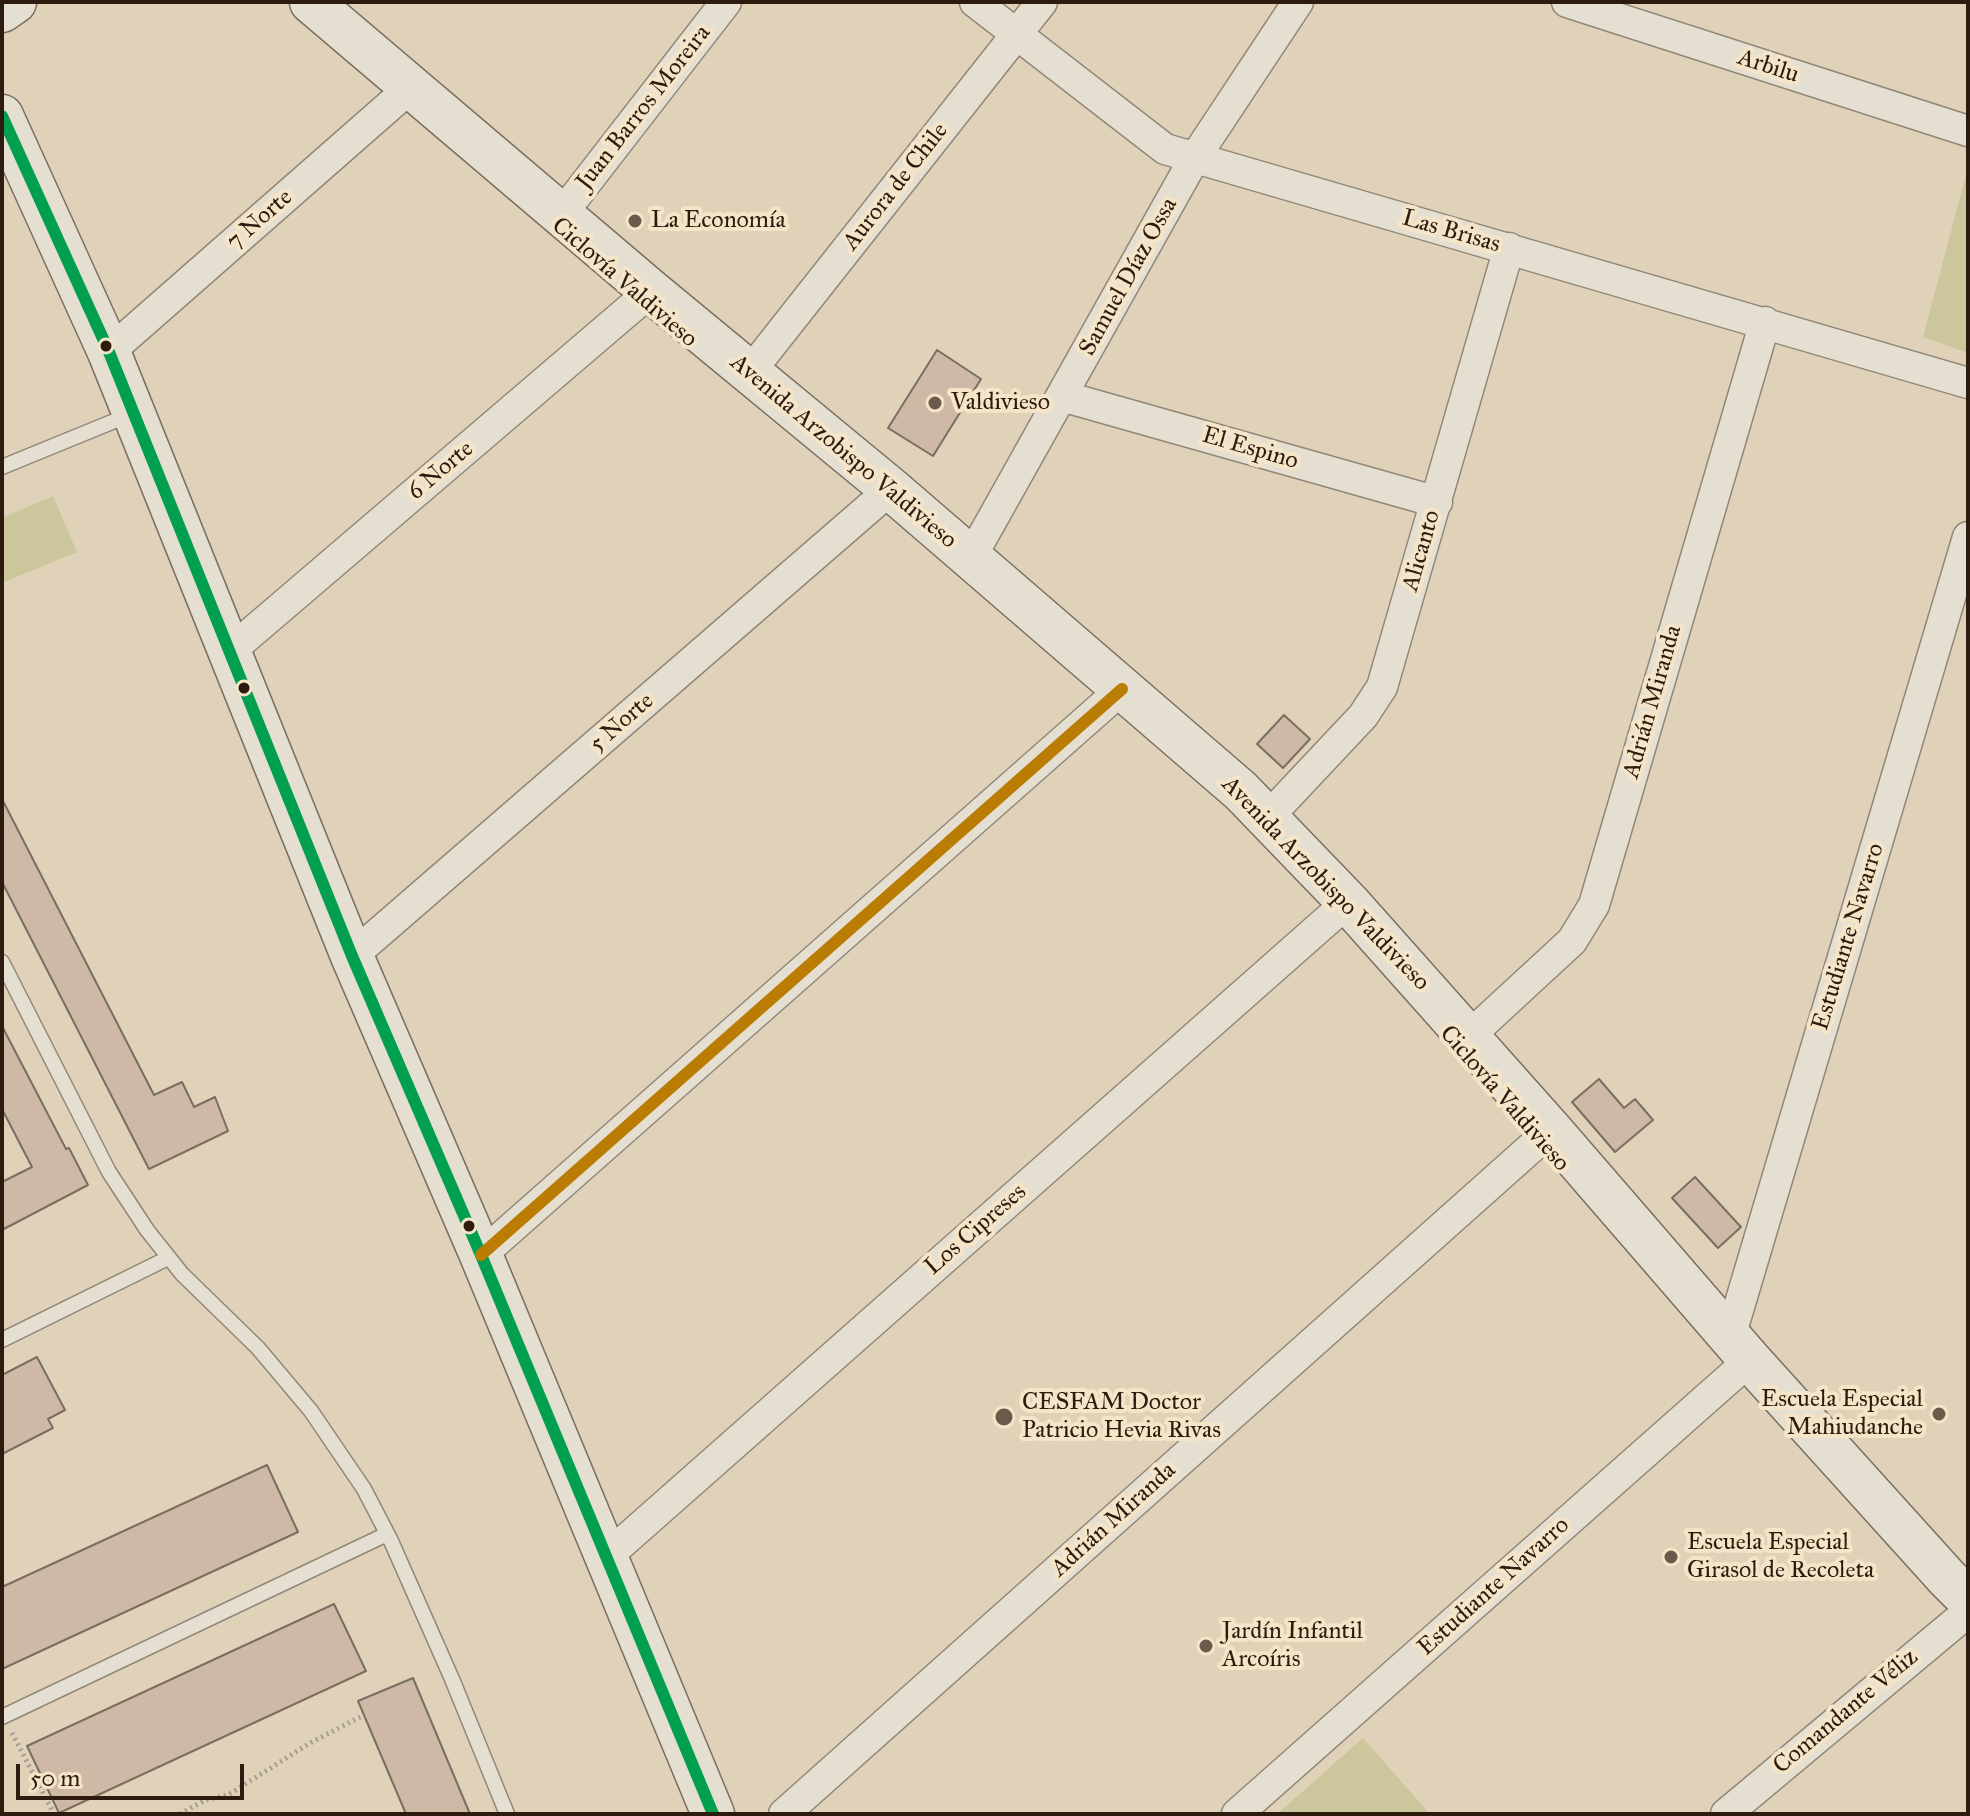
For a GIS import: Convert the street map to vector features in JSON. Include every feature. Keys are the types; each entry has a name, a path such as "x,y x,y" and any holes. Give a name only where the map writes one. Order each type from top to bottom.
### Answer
{"street":[{"path":"2,11 15,2"},
{"name":"Avenida Arzobispo Valdivieso","path":"311,2 651,291 891,489 1268,817 1348,902 1740,1348 1968,1599"},
{"name":"Juan Barros Moreira","path":"561,215 726,2"},
{"name":"Las Brisas","path":"975,2 1165,149 1968,383"},
{"name":"Aurora de Chile","path":"749,373 1042,2"},
{"name":"Samuel Díaz Ossa","path":"970,559 1194,159 1298,2"},
{"name":"Arbilu","path":"1567,2 1968,131"},
{"name":"7 Norte","path":"109,352 411,87"},
{"path":"2,116 109,352 352,956 481,1255 713,1814"},
{"name":"Alicanto","path":"1268,817 1363,716 1382,687 1509,248"},
{"name":"6 Norte","path":"230,651 651,291"},
{"name":"Adrián Miranda","path":"1468,1037 1572,941 1594,905 1765,322"},
{"name":"El Espino","path":"1062,396 1437,502"},
{"name":"5 Norte","path":"352,956 891,489"},
{"name":"Estudiante Navarro","path":"1237,1814 1740,1348 1956,621 1968,537"},
{"path":"481,1255 1122,689"},
{"name":"Los Cipreses","path":"605,1558 1348,902"},
{"name":"Adrián Miranda","path":"784,1814 1551,1130"},
{"name":"Comandante Véliz","path":"1726,1814 1753,1804 1968,1612"}],"lane":[{"path":"2,467 133,413"},
{"path":"2,962 109,1172 168,1258 258,1348 311,1411 364,1489 452,1679 507,1814"},
{"path":"2,1340 168,1258"},
{"path":"3,1717 387,1534"}],"path":[{"path":"180,1814 205,1800 228,1795 310,1743 364,1715"},
{"path":"3,1717 54,1814"}],"shaded area":[{"path":"1968,167 1968,353 1923,337"},
{"path":"53,496 77,552 2,583 2,518"},
{"path":"1363,1738 1430,1814 1277,1814"}],"building":[{"name":"Valdivieso","path":"937,350 981,379 933,456 888,428"},
{"path":"1284,715 1310,739 1283,768 1257,744"},
{"path":"2,799 154,1095 182,1082 194,1107 215,1097 228,1131 149,1169 2,882"},
{"path":"2,1026 88,1185 2,1230 2,1182 32,1167 2,1109"},
{"path":"1599,1079 1624,1108 1635,1099 1653,1120 1615,1152 1572,1102"},
{"path":"1695,1177 1741,1227 1718,1248 1672,1198"},
{"path":"37,1357 65,1410 48,1419 53,1428 2,1454 2,1375"},
{"path":"267,1465 298,1532 2,1669 2,1587"},
{"path":"334,1604 366,1671 59,1813 27,1746"},
{"path":"413,1678 470,1814 406,1814 358,1701"}],"transit line":[{"path":"2,116 109,352 352,956 481,1255 713,1814"},
{"path":"481,1255 1122,689"}],"place":[{"name":"La Economía","path":"635,221"},
{"name":"Valdivieso","path":"935,403"},
{"name":"Escuela Especial Mahiudanche","path":"1939,1414"},
{"name":"CESFAM Doctor Patricio Hevia Rivas","path":"1004,1417"},
{"name":"Escuela Especial Girasol de Recoleta","path":"1671,1557"},
{"name":"Jardín Infantil Arcoíris","path":"1206,1646"}]}
